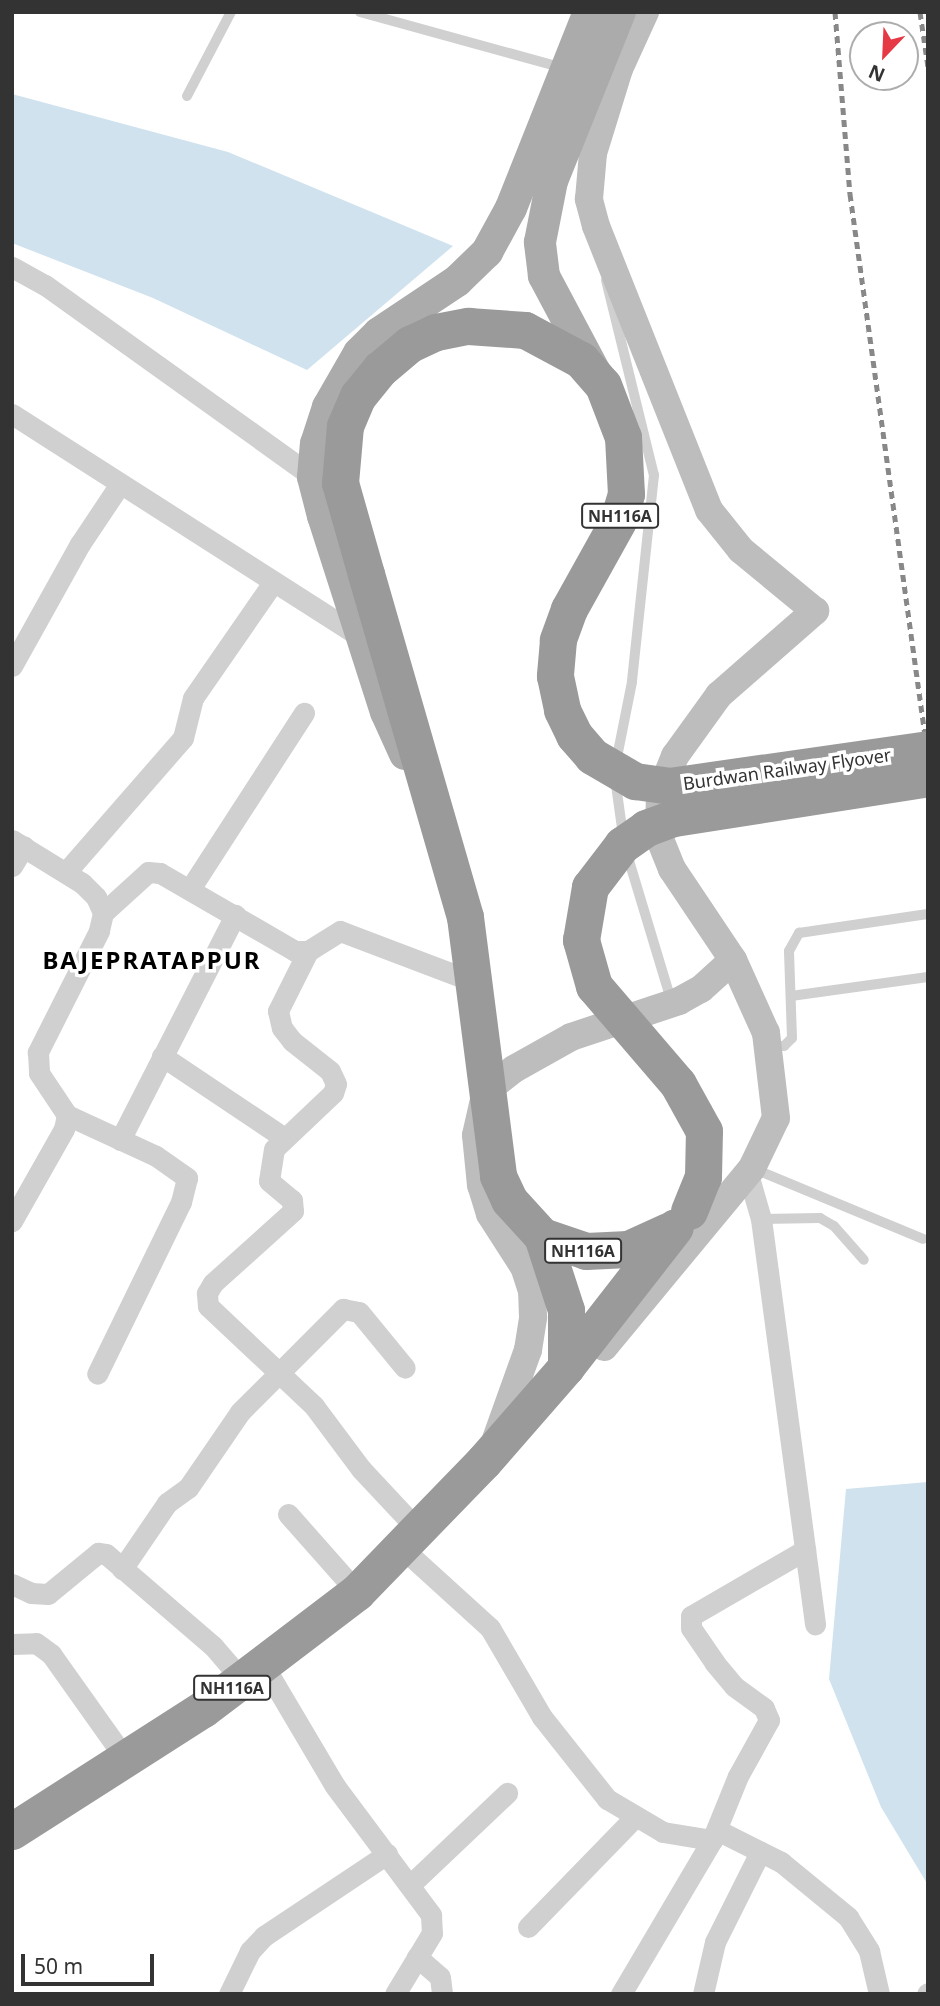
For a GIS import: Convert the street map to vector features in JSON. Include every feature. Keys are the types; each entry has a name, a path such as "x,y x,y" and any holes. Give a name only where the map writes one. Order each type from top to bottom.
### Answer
{"highway":[{"name":"Burdwan Railway Flyover","path":"437,810 340,483 341,447 358,396 380,369 410,344 436,332 468,326 525,330 581,360 603,385 623,438 626,494 608,543 569,609 558,640 555,676 562,710 592,757 635,781 669,786 928,749"},
{"name":"Burdwan Railway Flyover","path":"682,1219 703,1177 704,1132 678,1084 594,986 581,940 590,887 622,845 646,828 674,818 928,778"},
{"name":"NH116A","path":"437,810 456,880 474,982 498,1176 517,1213 541,1236 567,1248 605,1252 645,1244 682,1219"},
{"name":"NH116A","path":"12,1831 254,1673 357,1592 411,1540 566,1367 682,1219"},
{"name":"NH116A","path":"541,1236 566,1310 566,1367"}],"main road":[{"path":"437,810 398,739 362,638 313,477 316,444 328,407 359,353 379,333 457,281 487,252 500,232 563,68 589,12"},
{"name":"Burdwan Railway Flyover","path":"603,385 544,276 540,242 552,181 620,12"}],"street":[{"path":"488,1455 528,1437 750,1171 776,1118 766,1032 733,960 672,869 659,836 660,793 674,756 719,695 815,611 741,550 709,510 606,253 589,199 588,179 611,94 645,12"},
{"path":"12,267 45,285 313,477"},
{"path":"12,414 272,584 362,638"},
{"path":"12,666 80,544 120,484"},
{"path":"66,872 183,738 193,698 272,584"},
{"path":"190,889 304,713"},
{"path":"12,866 18,843 66,872 96,897 103,913"},
{"path":"97,1374 187,1188 180,1169 67,1115 39,1073 38,1052 99,931 103,913 148,872 160,873 295,951 308,951"},
{"path":"120,1140 235,915"},
{"path":"474,982 352,933 340,931 308,951 278,1011 282,1028 330,1071 336,1084 325,1104 283,1137 274,1149 269,1181 292,1200 293,1210 207,1293 208,1306 219,1319 279,1370 411,1540 490,1628 564,1749 607,1799 634,1818 663,1832 715,1835 760,1852 813,1885 848,1917 869,1951 879,1994"},
{"path":"488,1455 528,1350 533,1318 532,1291 524,1266 491,1214 481,1185 476,1136 486,1091 514,1069 571,1037 672,1003 701,989 733,960"},
{"path":"162,1056 283,1137"},
{"path":"12,1221 65,1129 67,1115"},
{"path":"750,1171 761,1219 816,1625"},
{"path":"122,1569 167,1503 188,1488 222,1434 279,1370 343,1309 351,1308 405,1368"},
{"path":"288,1514 357,1592"},
{"path":"621,1994 715,1835 770,1714 733,1686 689,1622 695,1611 805,1550"},
{"path":"12,1584 30,1593 48,1594 97,1553 106,1554 212,1646 254,1673 410,1885 434,1923 395,1994"},
{"path":"12,1644 36,1643 51,1654 125,1758"},
{"path":"410,1885 507,1793"},
{"path":"528,1927 634,1818"},
{"path":"703,1994 715,1942 760,1852"},
{"path":"229,1994 250,1951 264,1936 387,1854"},
{"path":"417,1957 440,1977 442,1994"}],"lane":[{"path":"187,96 231,12"},
{"path":"360,12 563,68"},
{"path":"606,253 608,299 654,475 615,792 633,877 672,1003"},
{"path":"767,1046 784,1046 792,1038 789,951 799,933 928,914"},
{"path":"791,996 928,976"},
{"path":"750,1171 923,1239"},
{"path":"761,1219 820,1218 834,1226 864,1260"}],"water":[{"path":"12,94 228,152 453,246 307,370 153,298 12,243"},
{"path":"928,1482 928,1885 881,1807 829,1679 846,1489"}],"railway":[{"path":"835,12 850,194 928,757"},
{"path":"920,12 928,67"}],"district":[{"name":"BAJEPRATAPPUR","path":"152,960"}]}
